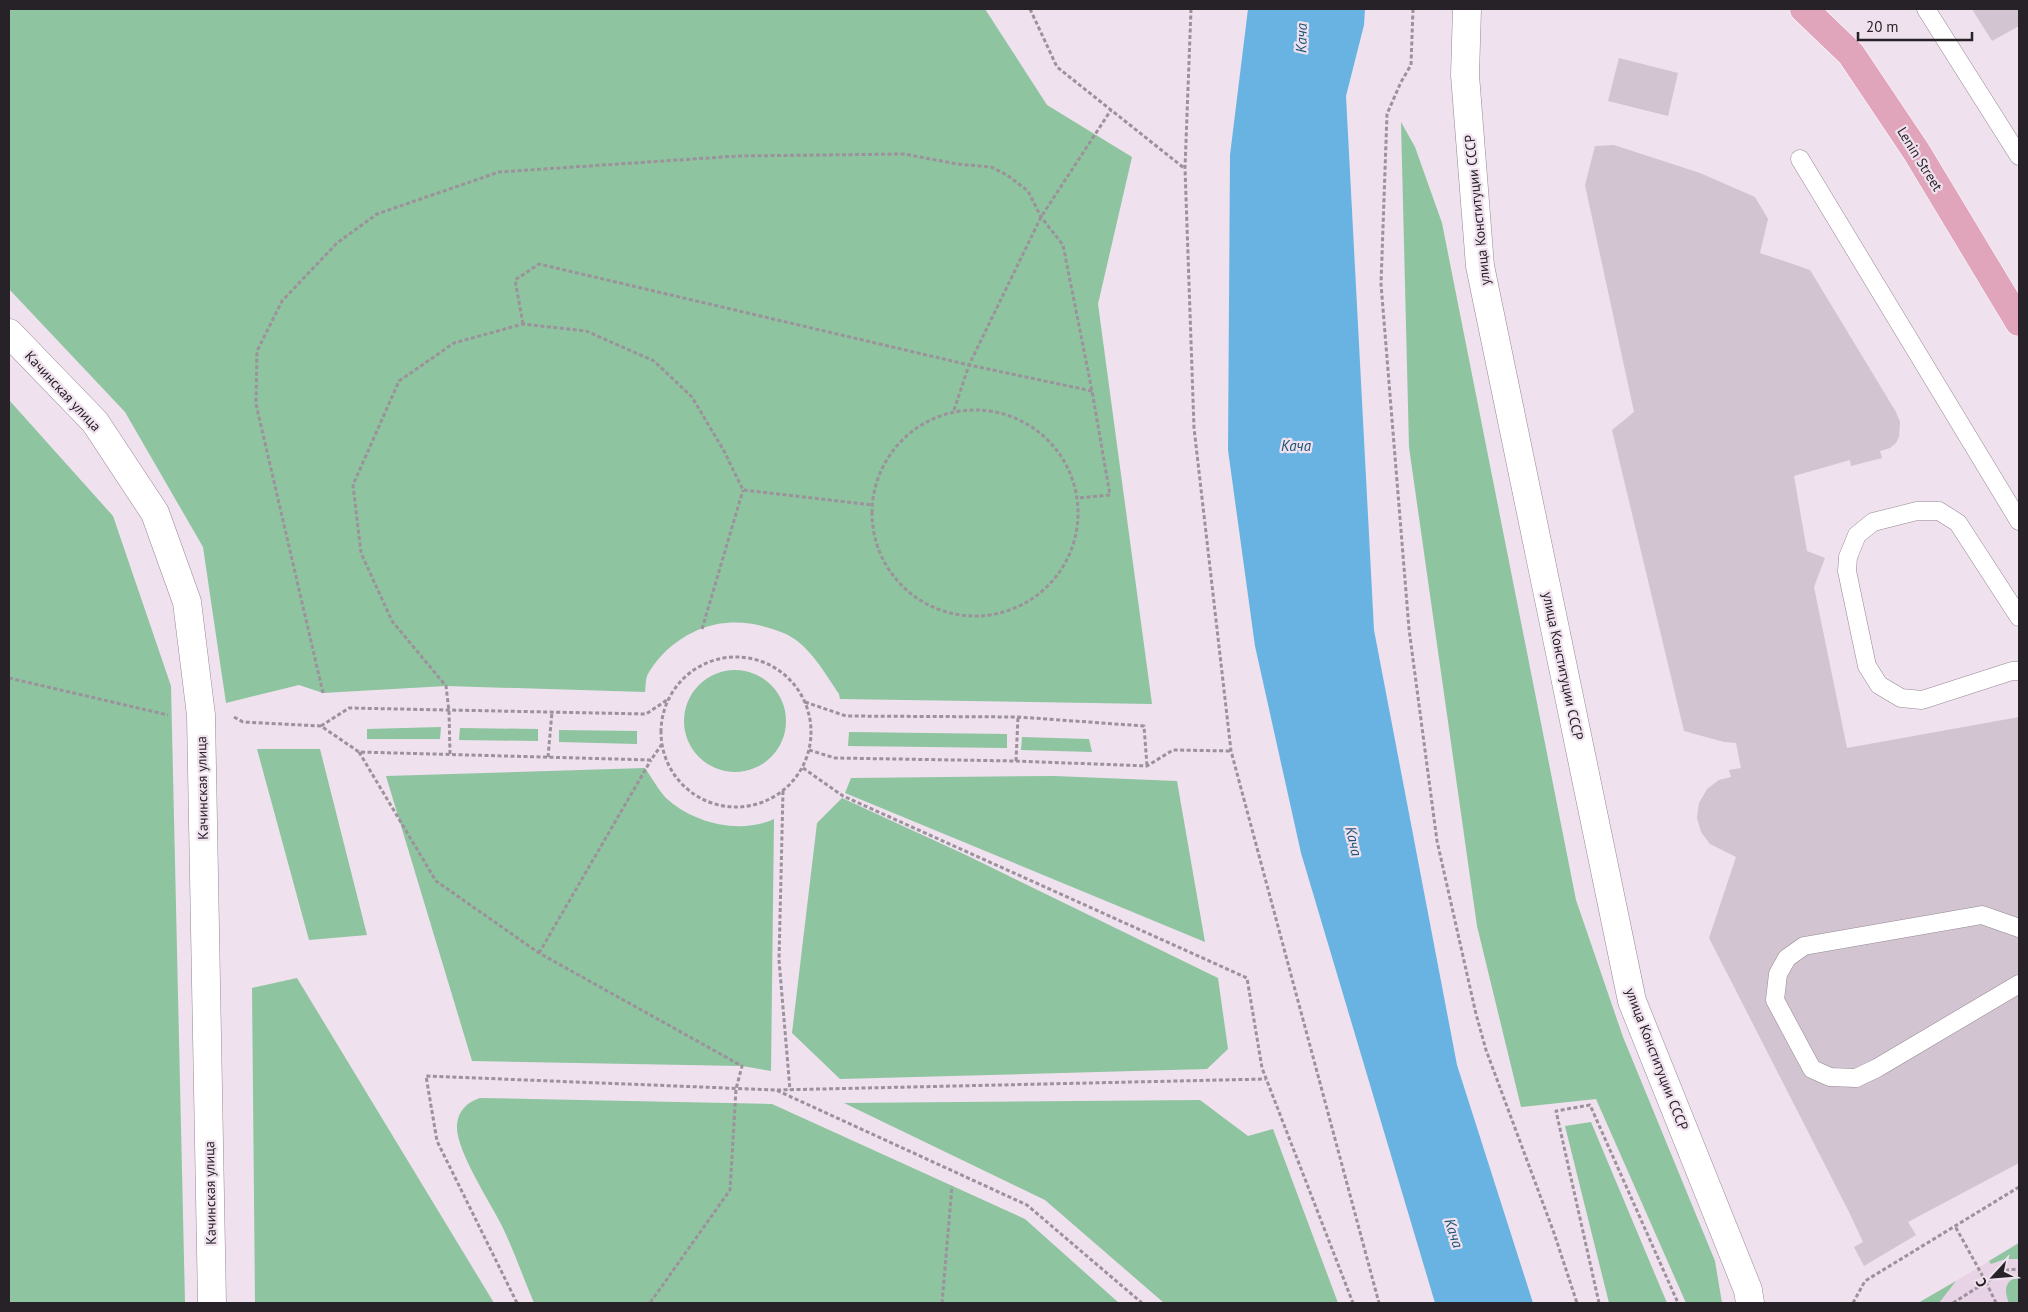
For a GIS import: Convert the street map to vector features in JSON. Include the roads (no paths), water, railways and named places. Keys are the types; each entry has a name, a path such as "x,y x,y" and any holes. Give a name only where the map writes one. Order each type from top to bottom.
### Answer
{"main road":[{"name":"Lenin Street","path":"1804,9 1851,54 1916,151 2019,322"}],"street":[{"name":"улица Конституции СССР","path":"1467,9 1465,75 1480,266 1632,1001 1748,1290 1750,1303"},
{"name":"Качинская улица","path":"9,333 95,422 155,513 187,602 201,715 212,1303"}],"lane":[{"path":"1926,9 2019,156"},
{"path":"1800,159 2019,521"},
{"path":"2019,617 1958,522 1939,511 1917,511 1873,522 1857,535 1848,557 1847,571 1867,666 1879,684 1901,698 1922,700 2012,671 2019,671"},
{"path":"2019,928 1982,915 1804,946 1787,958 1778,974 1775,1000 1812,1069 1830,1077 1856,1078 1877,1068 2019,984"}],"water":[{"name":"Кача","path":"1248,9 1365,9 1364,25 1346,96 1374,630 1457,1065 1533,1303 1435,1303 1301,853 1255,646 1228,450 1230,155"}]}
